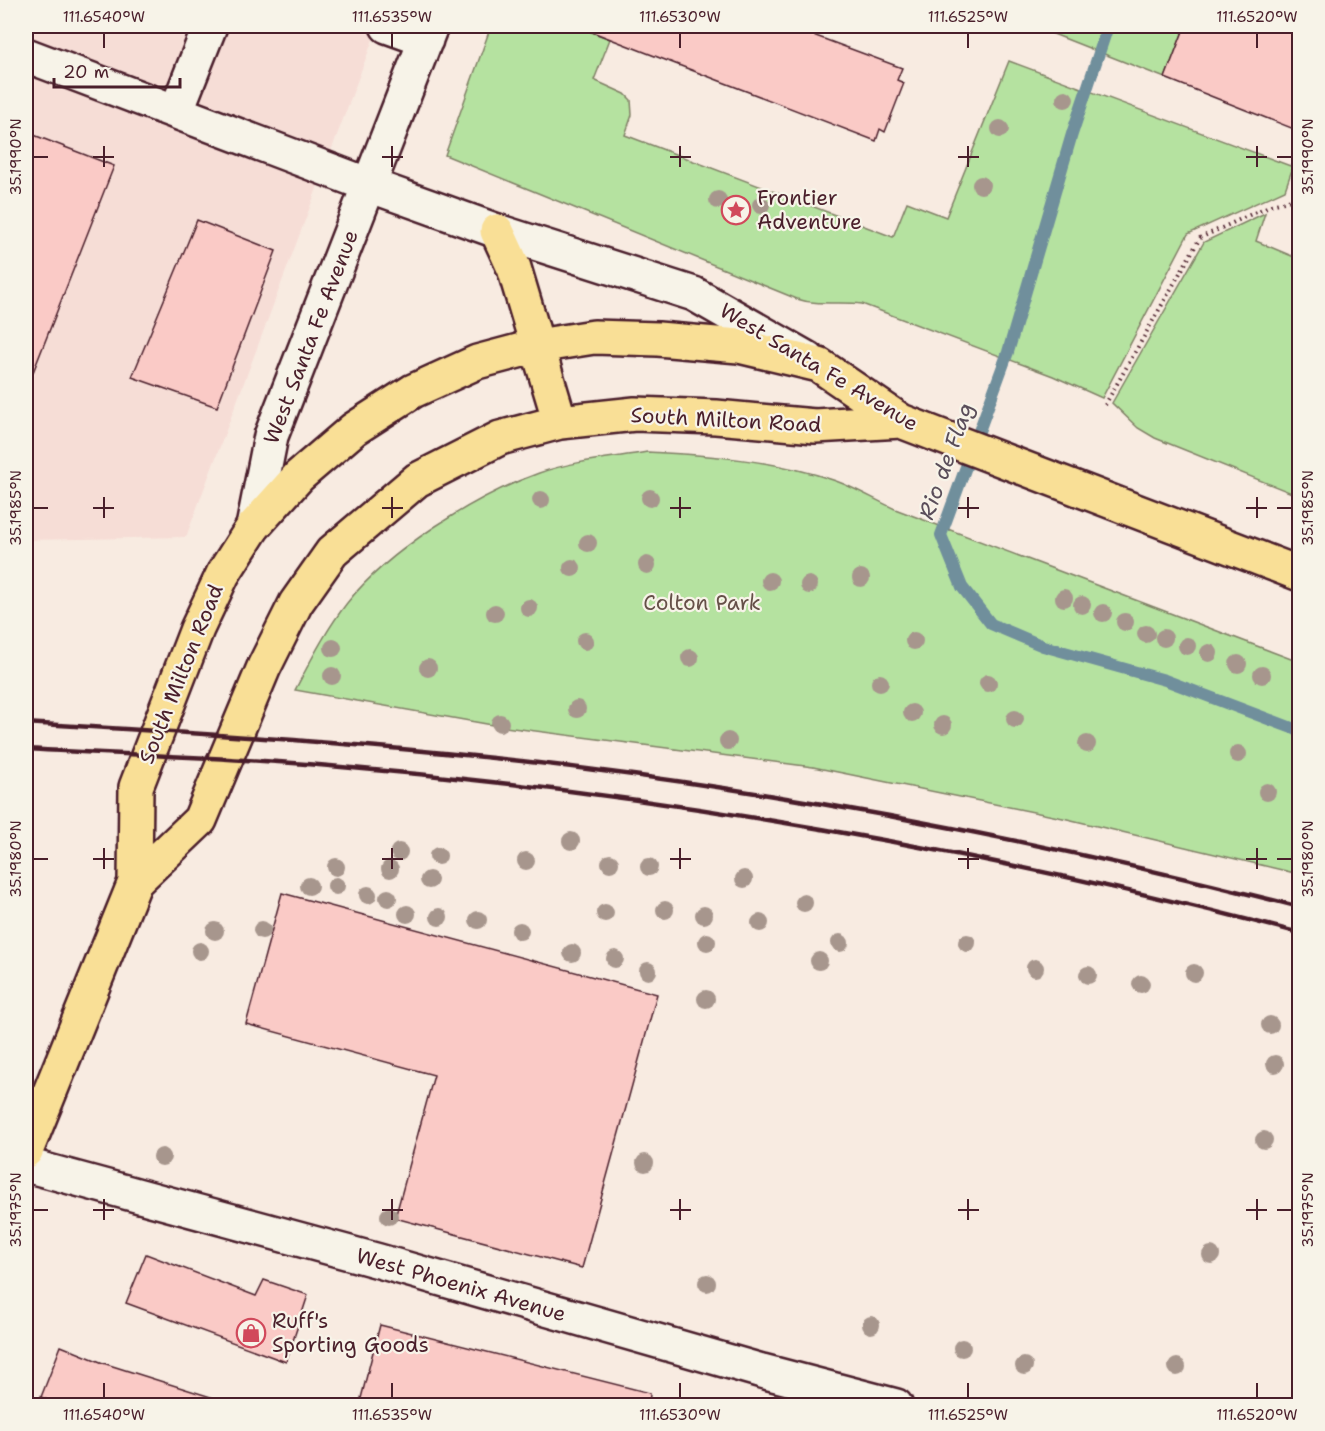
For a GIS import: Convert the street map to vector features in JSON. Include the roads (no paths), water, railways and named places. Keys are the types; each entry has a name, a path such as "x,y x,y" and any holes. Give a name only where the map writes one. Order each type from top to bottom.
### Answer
{"main road":[{"path":"497,231 514,268 560,422"},
{"name":"South Milton Road","path":"26,1151 135,882 136,787 197,629 223,574 253,527 299,476 354,429 413,391 477,362 537,346 594,337 658,339 739,346 819,365"},
{"name":"West Santa Fe Avenue","path":"819,365 901,421 1299,574"},
{"name":"South Milton Road","path":"135,882 200,820 264,667 296,603 332,552 417,480 500,438 560,422 635,414 716,417 814,426 901,421"}],"street":[{"path":"176,112 210,26"},
{"path":"369,185 428,33 387,26"},
{"name":"West Santa Fe Avenue","path":"26,55 497,231 694,294 819,365"},
{"name":"West Santa Fe Avenue","path":"253,527 271,436 369,185"},
{"name":"West Phoenix Avenue","path":"26,1165 379,1261 762,1371 896,1406"}],"waterway":[{"name":"Rio de Flag","path":"1108,26 1072,134 1008,352 941,535 962,587 991,624 1043,646 1165,680 1300,731"}],"railway":[{"path":"26,723 237,736 447,753 677,781 946,827 1124,864 1300,907"},
{"path":"26,749 330,766 575,792 697,809 818,828 940,851 1180,903 1300,933"}],"place":[{"name":"Frontier Adventure","path":"736,210"},
{"name":"Ruff's Sporting Goods","path":"251,1333"}],"park label":[{"name":"Colton Park","path":"702,603"}]}
